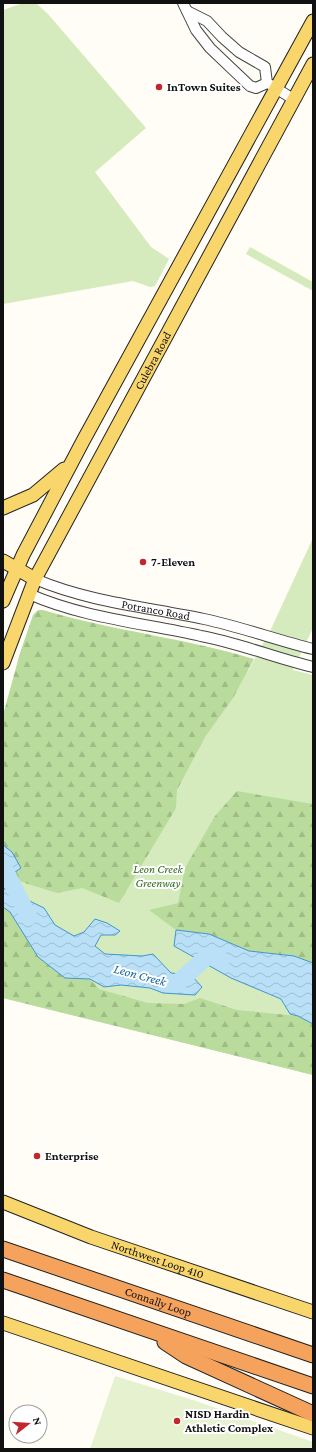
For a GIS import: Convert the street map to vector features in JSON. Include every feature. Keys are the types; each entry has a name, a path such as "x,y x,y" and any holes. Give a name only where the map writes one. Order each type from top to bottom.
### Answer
{"highway":[{"name":"Connally Loop","path":"3,1249 313,1355"},
{"path":"3,1280 313,1386"},
{"path":"145,1329 186,1356 313,1414"}],"main road":[{"name":"Culebra Road","path":"3,601 6,583 17,569 272,86 313,21"},
{"name":"Culebra Road","path":"3,663 35,579 313,64"},
{"path":"3,508 33,495 72,463"},
{"name":"Potranco Road","path":"3,561 35,579"},
{"name":"Potranco Road","path":"6,583 29,594"},
{"name":"Northwest Loop 410","path":"3,1202 108,1243 313,1312"},
{"path":"3,1324 313,1428"}],"street":[{"path":"185,7 196,30 210,48 250,86 256,88 272,86"},
{"path":"185,7 207,21 222,37 240,52 265,67 272,86 293,99"},
{"name":"Potranco Road","path":"35,579 90,597 205,619 313,649"},
{"name":"Potranco Road","path":"29,594 65,608 95,616 203,636 313,667"}],"green space":[{"path":"23,3 36,3 48,14 146,128 95,172 151,247 169,259 155,286 150,287 133,281 3,304 3,10"},
{"path":"250,247 313,282 313,291 246,254"},
{"name":"Leon Creek Greenway","path":"313,538 313,628 293,670 313,675 313,1075 3,998 3,752 248,671 271,629"},
{"path":"38,610 96,624 202,645 254,659 233,698 205,737 177,790 176,808 119,903 82,888 57,893 25,883 9,876 20,867 12,852 3,845 3,715 20,653 33,615"},
{"path":"237,791 313,804 313,963 294,956 249,951 209,934 176,930 149,910 178,903 185,868 215,816"},
{"path":"3,907 10,912 38,957 65,978 90,979 99,989 148,1003 184,1004 200,998 237,1010 298,1016 313,1024 313,1075 3,998"},
{"name":"NISD Hardin Athletic Complex","path":"115,1376 196,1401 313,1442 313,1449 90,1449"}],"water":[{"path":"3,845 12,852 21,868 9,876 3,873"},
{"path":"3,888 44,908 55,925 74,936 84,932 95,919 107,923 120,931 115,935 101,935 95,946 105,954 142,956 153,954 171,973 191,975 202,987 195,995 163,993 150,988 121,985 104,987 90,979 65,978 38,957 10,912 3,907"},
{"path":"176,930 209,934 249,951 294,956 313,963 313,1024 298,1016 290,1014 281,999 231,978 174,946"}],"waterway":[{"name":"Leon Creek","path":"3,866 29,917"},
{"name":"Leon Creek","path":"168,982 176,984 209,955 221,960"}],"place":[{"name":"InTown Suites","path":"159,87"},
{"name":"7-Eleven","path":"143,562"},
{"name":"Enterprise","path":"37,1156"},
{"name":"NISD Hardin Athletic Complex","path":"177,1421"}]}
